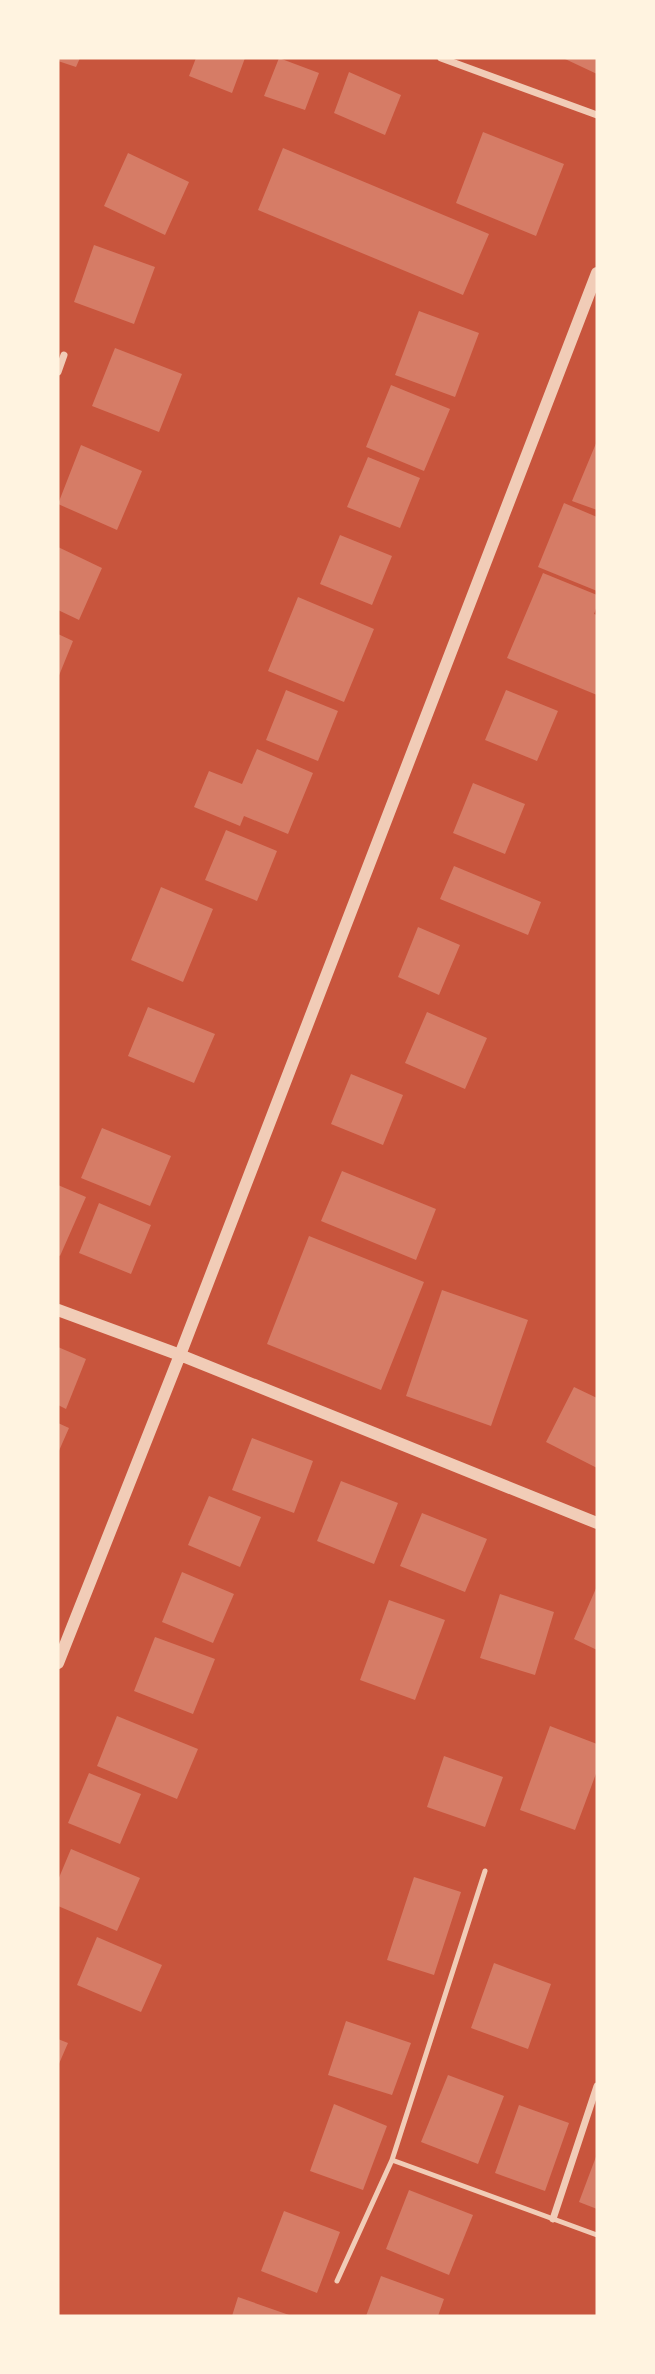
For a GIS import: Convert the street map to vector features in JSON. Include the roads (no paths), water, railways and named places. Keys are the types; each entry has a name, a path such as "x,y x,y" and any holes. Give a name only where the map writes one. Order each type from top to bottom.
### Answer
{"street":[{"path":"441,58 597,115"},
{"path":"58,1663 180,1356 597,273"},
{"path":"58,372 64,355"},
{"path":"58,1310 597,1523"},
{"path":"552,2219 597,2086"}],"lane":[{"path":"337,2281 393,2160 485,1871"},
{"path":"393,2160 597,2235"}]}
